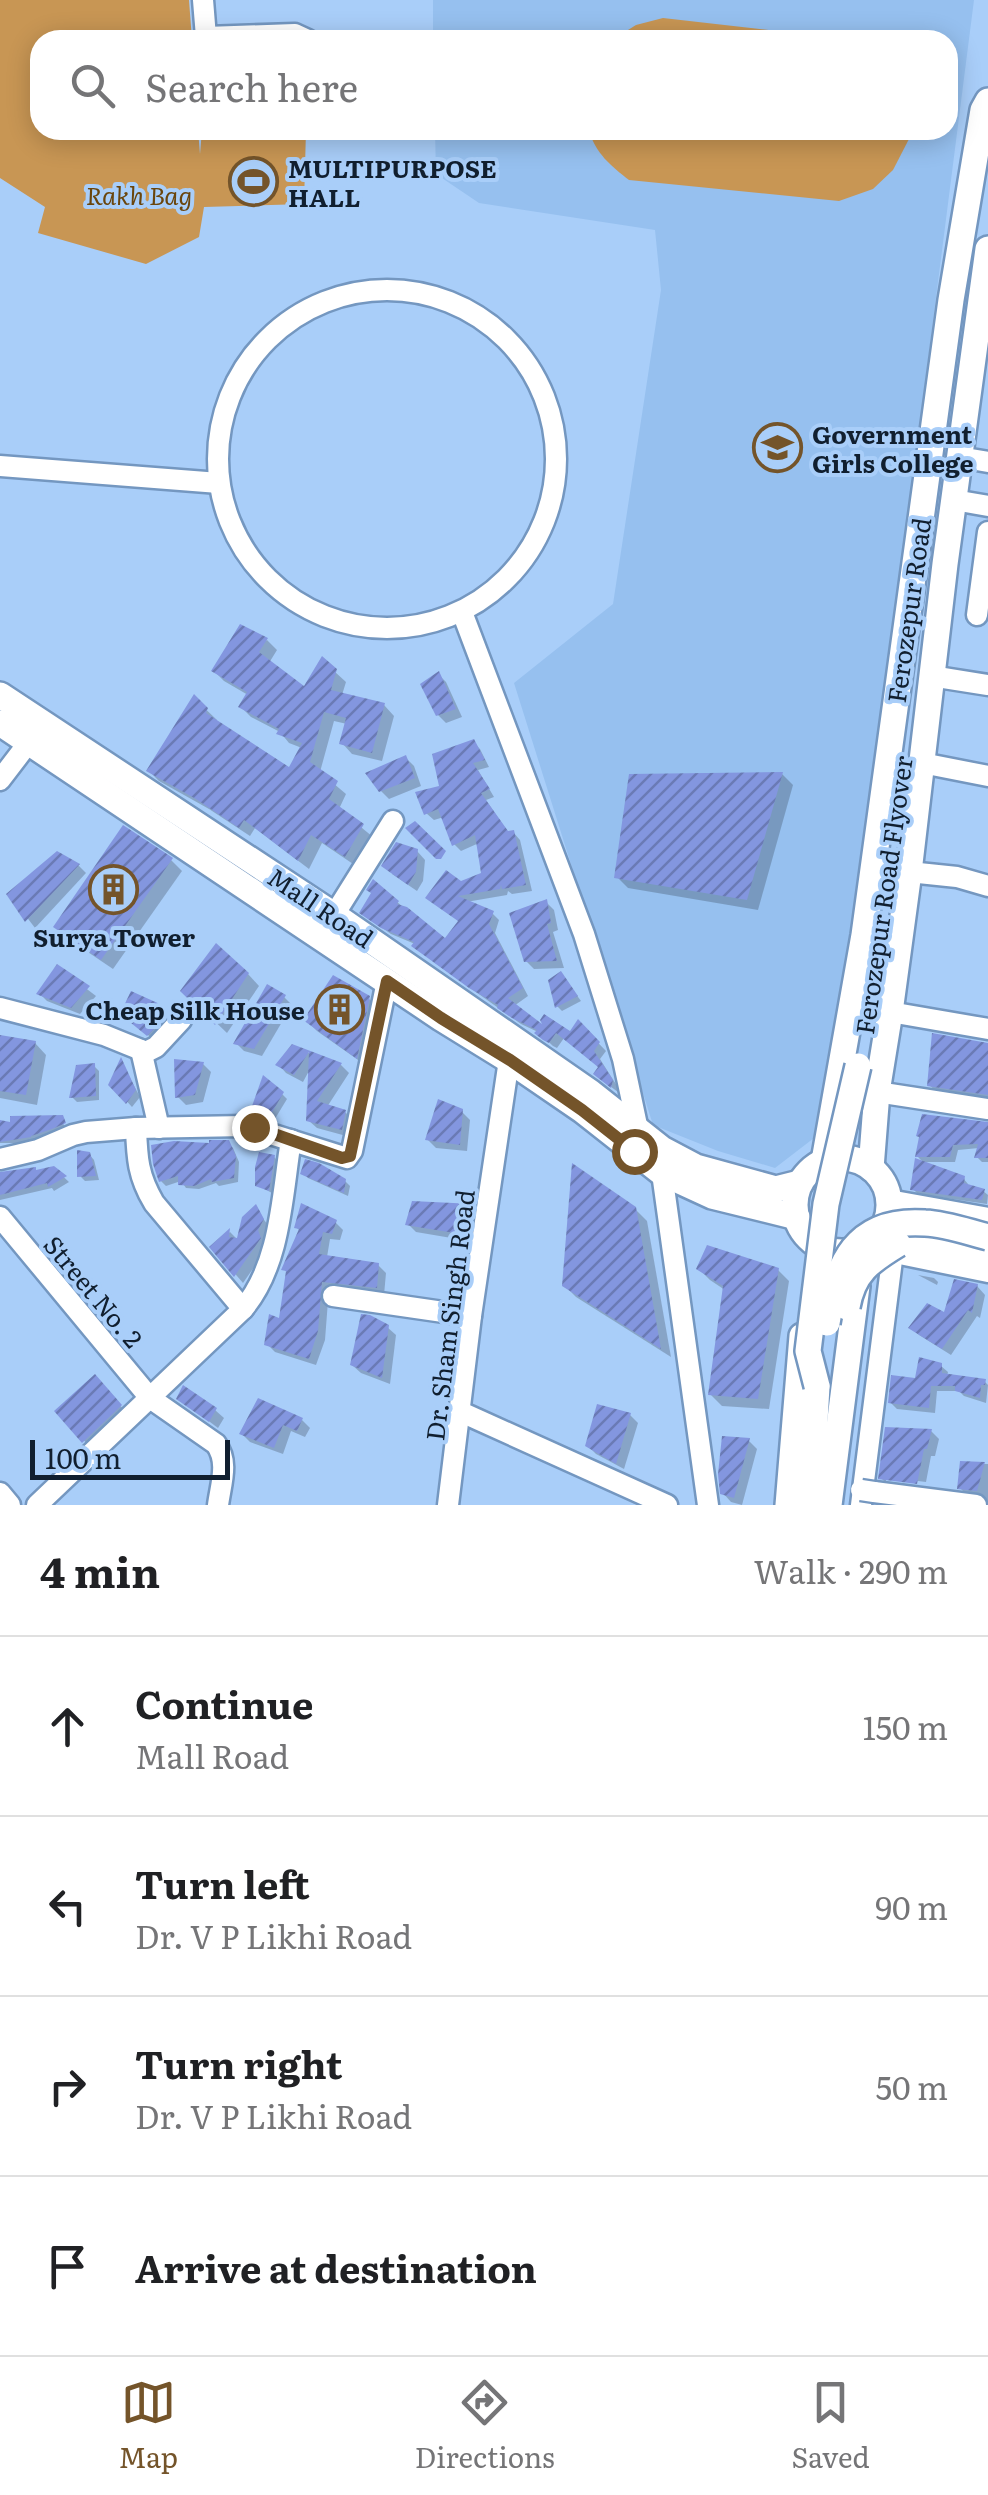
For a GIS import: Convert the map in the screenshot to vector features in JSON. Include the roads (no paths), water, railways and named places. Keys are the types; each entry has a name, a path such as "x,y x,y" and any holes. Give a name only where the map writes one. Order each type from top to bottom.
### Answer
{"main road":[{"name":"Ferozepur Road","path":"824,1161 832,1120 861,1080 864,935 951,300 983,110 988,101"},
{"name":"Ferozepur Road Flyover","path":"805,1505 818,1386 808,1350 826,1204 861,1080 988,129"},
{"path":"871,1168 861,1080 890,1012 988,249"},
{"name":"Mall Road","path":"0,695 334,915 590,1092 662,1148 696,1167 776,1189 800,1182"},
{"name":"Mall Road","path":"0,723 510,1060 662,1173 712,1196 803,1228 825,1249 840,1252 880,1243"},
{"path":"788,1505 803,1228 795,1198 808,1172 824,1161 848,1158 863,1162 885,1184 888,1216 878,1256 855,1278 844,1329 826,1500"},
{"path":"826,1500 842,1393 880,1243 902,1223 928,1223 988,1237"},
{"path":"818,1386 832,1292 854,1245 920,1245 988,1256"}],"street":[{"path":"203,0 205,30"},
{"path":"420,292 454,303 486,320 512,344 534,373 548,406 556,440 556,476 549,510 516,570 462,612 432,623 400,628 368,628 337,622 307,610 280,592 239,543 226,514 219,482 221,429 238,378 259,349 285,324 316,306 349,294 420,292"},
{"path":"959,457 988,462"},
{"path":"0,466 219,482"},
{"path":"954,500 988,506"},
{"path":"939,612 982,616 988,532"},
{"path":"462,612 584,934 623,1059 638,1130"},
{"path":"932,676 988,685"},
{"path":"0,780 28,742"},
{"path":"922,763 988,776"},
{"path":"334,915 392,821"},
{"path":"909,872 957,877 988,886"},
{"path":"0,1159 38,1150 73,1135 136,1128 245,1126 342,1158 350,1156 387,981"},
{"path":"0,1008 150,1051 180,1020"},
{"path":"890,1012 988,1028"},
{"path":"140,1050 158,1128"},
{"name":"Dr. Sham Singh Road","path":"448,1505 471,1316 510,1060"},
{"path":"861,1080 988,1109"},
{"path":"136,1128 138,1170 144,1187 243,1309"},
{"path":"36,1505 243,1309 263,1280 277,1229 291,1140"},
{"path":"662,1173 708,1505"},
{"path":"889,1200 988,1218"},
{"name":"Street No. 2","path":"0,1216 150,1398 216,1444 224,1454 218,1505"},
{"path":"865,1496 880,1243 988,1272"},
{"path":"333,1296 471,1316"},
{"path":"461,1412 667,1505"},
{"path":"0,1493 10,1505"},
{"path":"826,1500 865,1496 976,1505"}],"place":[{"name":"MULTIPURPOSE HALL","path":"253,181"},
{"name":"Government Girls College","path":"777,447"},
{"name":"Surya Tower","path":"114,890"},
{"name":"Cheap Silk House","path":"340,1009"}],"park label":[{"name":"Rakh Bag","path":"139,194"}]}
